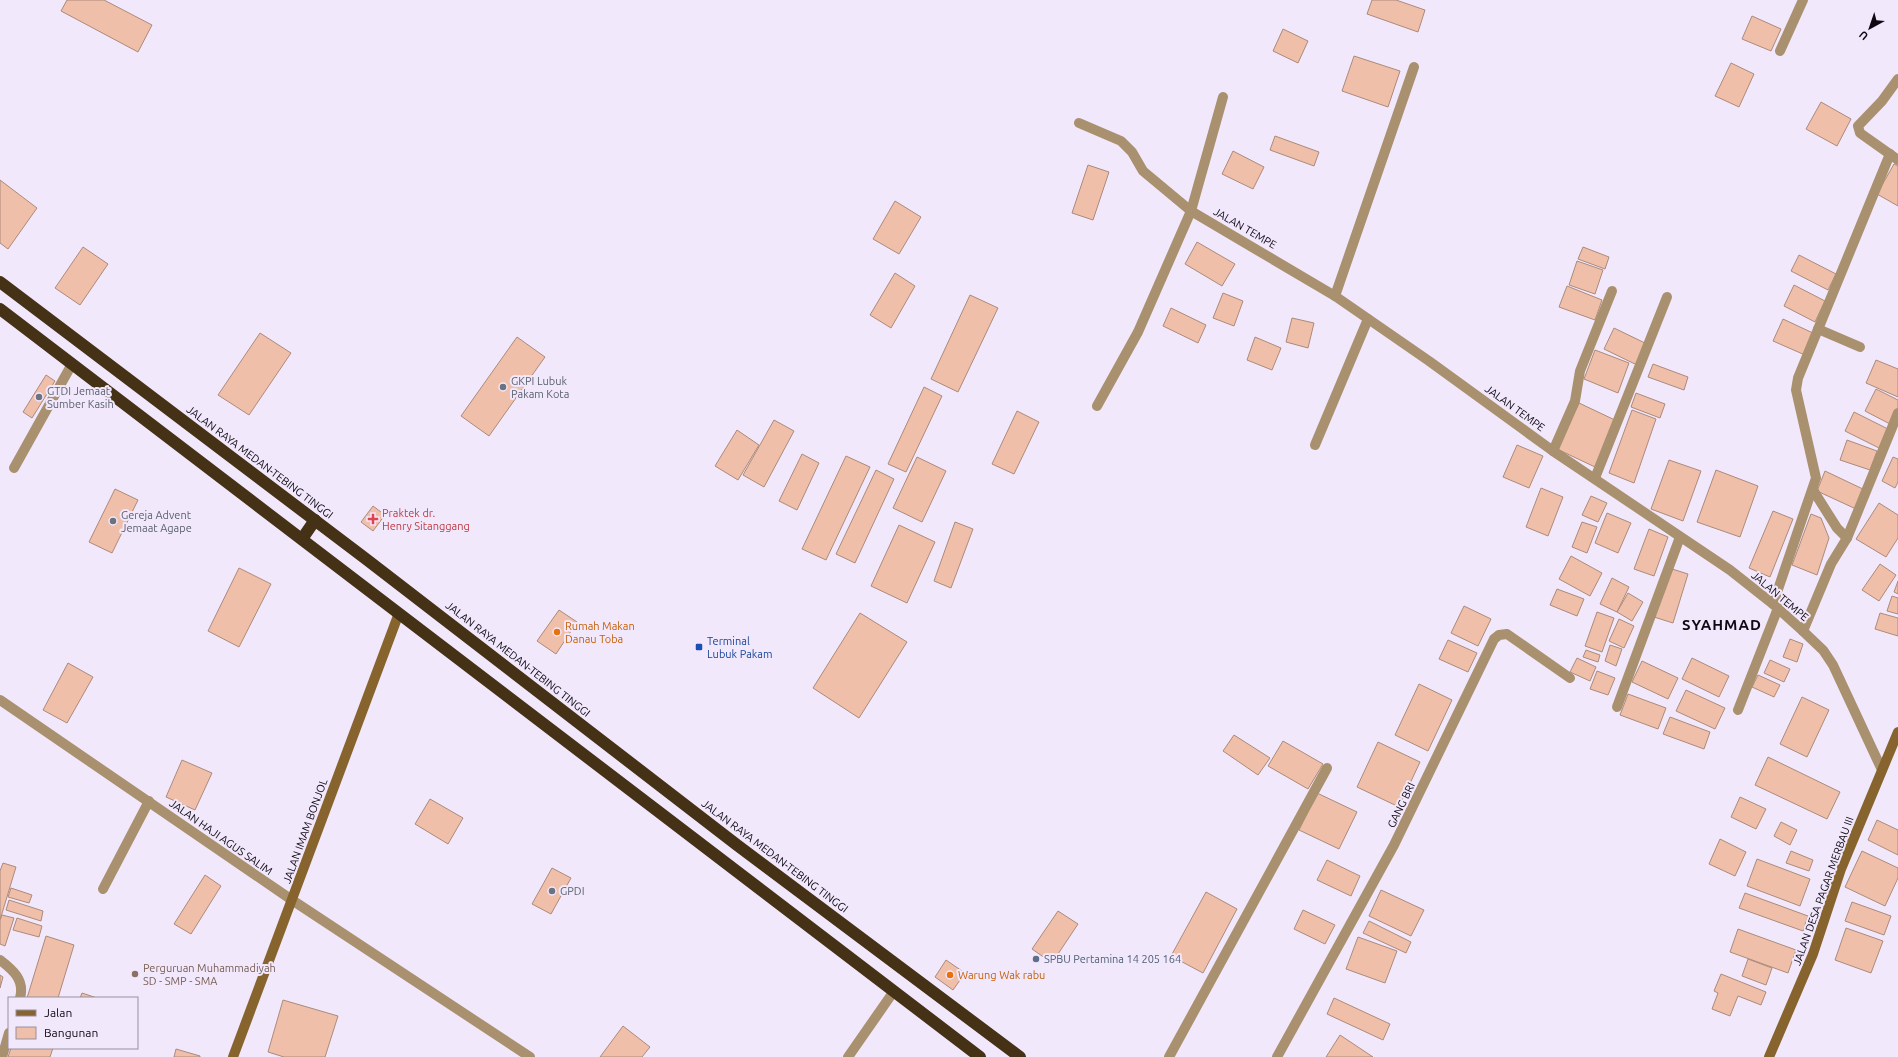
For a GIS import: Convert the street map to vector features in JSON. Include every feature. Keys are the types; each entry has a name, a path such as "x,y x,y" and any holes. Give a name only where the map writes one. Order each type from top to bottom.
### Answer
{"highway":[{"name":"JALAN RAYA MEDAN-TEBING TINGGI","path":"0,282 315,520 737,845 1020,1057"},
{"path":"0,309 980,1057"},
{"path":"302,539 315,520"},
{"path":"569,742 583,725"},
{"path":"724,862 737,845"}],"street":[{"path":"1780,51 1803,0"},
{"path":"1336,296 1414,67"},
{"path":"1738,710 1775,606 1816,478 1796,390 1798,378 1818,328 1894,157 1860,133 1858,126 1882,101 1898,79"},
{"path":"1097,406 1138,332 1191,211 1223,97"},
{"name":"JALAN TEMPE","path":"1078,123 1121,141 1128,146 1143,171 1191,211 1336,296 1553,451 1730,570 1775,606 1823,650 1833,664 1883,766"},
{"path":"1553,451 1576,401 1580,371 1612,291"},
{"path":"1595,478 1667,297"},
{"path":"1315,445 1368,319"},
{"path":"1818,328 1860,347"},
{"path":"14,468 72,364"},
{"path":"1804,631 1831,564 1842,548 1898,412"},
{"path":"1812,491 1837,528 1846,538"},
{"path":"1617,707 1680,537"},
{"name":"JALAN IMAM BONJOL","path":"233,1057 399,613"},
{"name":"GANG BRI","path":"1277,1057 1389,856 1494,639 1499,634 1507,634 1570,678"},
{"name":"JALAN HAJI AGUS SALIM","path":"0,700 292,900 530,1057"},
{"name":"JALAN DESA PAGAR MERBAU III","path":"1769,1057 1813,954 1841,869 1898,732"},
{"path":"1169,1057 1327,768"},
{"path":"103,889 149,801"},
{"path":"0,960 17,974 21,982 22,990 20,997"},
{"path":"848,1057 894,991"},
{"path":"2,1057 8,1036"}],"building":[{"path":"67,0 104,0 152,25 138,52 61,11"},
{"path":"1372,0 1396,0 1425,10 1418,32 1367,14"},
{"path":"1752,16 1781,29 1771,51 1742,39"},
{"path":"1283,29 1308,41 1298,63 1273,51"},
{"path":"1354,56 1400,71 1388,107 1342,91"},
{"path":"1731,63 1754,74 1739,107 1715,96"},
{"path":"1821,102 1851,119 1837,146 1806,129"},
{"path":"1275,136 1319,152 1314,166 1270,150"},
{"path":"1233,151 1264,167 1253,189 1222,174"},
{"path":"1894,164 1898,166 1898,206 1877,194"},
{"path":"1088,165 1109,172 1093,220 1072,213"},
{"path":"0,180 37,208 8,249 0,243"},
{"path":"895,201 921,217 899,254 873,239"},
{"path":"1197,242 1235,264 1222,286 1185,264"},
{"path":"83,247 108,264 80,305 55,288"},
{"path":"1583,247 1609,257 1605,269 1578,259"},
{"path":"1799,255 1836,274 1828,290 1791,271"},
{"path":"1577,261 1603,270 1595,294 1569,285"},
{"path":"895,273 915,286 891,328 870,315"},
{"path":"1794,285 1825,301 1815,322 1784,306"},
{"path":"1567,286 1602,300 1595,320 1559,307"},
{"path":"1223,293 1243,301 1234,326 1213,318"},
{"path":"970,295 998,308 958,392 931,379"},
{"path":"1171,308 1206,325 1198,343 1163,326"},
{"path":"1292,318 1314,323 1308,348 1286,342"},
{"path":"1783,319 1815,334 1805,355 1773,341"},
{"path":"1614,328 1647,344 1637,365 1604,349"},
{"path":"260,333 291,353 249,415 218,395"},
{"name":"GKPI Lubuk Pakam Kota","path":"517,337 545,357 489,436 461,416"},
{"path":"1255,337 1281,348 1272,370 1247,360"},
{"path":"1595,350 1629,363 1618,393 1584,379"},
{"path":"1876,360 1898,369 1898,397 1866,383"},
{"path":"1653,364 1688,377 1684,390 1648,377"},
{"name":"GTDI Jemaat Sumber Kasih","path":"46,375 55,381 32,418 23,412"},
{"path":"924,387 942,396 906,472 888,464"},
{"path":"1876,389 1898,400 1898,408 1890,424 1865,411"},
{"path":"1636,393 1665,404 1660,418 1631,407"},
{"path":"1579,403 1617,421 1595,467 1557,449"},
{"path":"1632,410 1656,419 1634,483 1609,473"},
{"path":"1017,411 1039,422 1014,474 992,464"},
{"path":"1854,412 1888,429 1879,448 1845,431"},
{"path":"774,420 794,431 764,487 743,475"},
{"path":"737,430 759,445 738,480 715,466"},
{"path":"1847,440 1877,451 1870,470 1840,460"},
{"path":"1517,445 1543,456 1529,488 1503,477"},
{"path":"802,454 819,463 797,510 779,501"},
{"path":"846,456 870,467 826,560 802,549"},
{"path":"917,457 946,471 922,522 893,508"},
{"path":"1893,457 1898,459 1898,482 1895,488 1882,481"},
{"path":"1669,460 1701,471 1683,521 1651,509"},
{"path":"876,470 894,479 855,563 836,554"},
{"path":"1716,470 1758,486 1740,537 1697,522"},
{"path":"1825,471 1865,490 1856,509 1817,491"},
{"path":"1541,488 1563,497 1548,536 1526,527"},
{"name":"Gereja Advent Jemaat Agape","path":"115,489 138,500 112,553 89,542"},
{"path":"1591,496 1607,503 1598,522 1582,515"},
{"path":"1879,503 1898,515 1898,538 1886,557 1856,539"},
{"name":"Praktek dr. Henry Sitanggang","path":"373,506 385,515 373,531 361,522"},
{"path":"1773,511 1793,519 1770,577 1749,568"},
{"path":"1607,513 1631,523 1618,553 1595,543"},
{"path":"1811,514 1821,518 1829,538 1817,575 1792,565"},
{"path":"955,522 973,529 951,588 934,581"},
{"path":"1582,522 1597,527 1587,553 1572,547"},
{"path":"899,525 935,542 907,603 871,586"},
{"path":"1649,529 1668,537 1654,576 1634,569"},
{"path":"1571,556 1602,573 1590,596 1559,579"},
{"path":"1880,564 1896,575 1879,601 1862,590"},
{"path":"239,568 271,584 239,647 208,631"},
{"path":"1669,568 1688,574 1673,623 1654,617"},
{"path":"1612,578 1629,587 1617,612 1600,604"},
{"path":"1898,581 1898,594 1894,592"},
{"path":"1557,589 1584,599 1577,616 1550,605"},
{"path":"1628,593 1643,602 1632,621 1617,612"},
{"path":"1892,596 1898,598 1898,614 1887,611"},
{"path":"1464,606 1491,619 1478,646 1451,633"},
{"name":"Rumah Makan Danau Toba","path":"559,610 577,622 556,654 537,641"},
{"path":"1597,612 1614,618 1602,652 1585,646"},
{"path":"860,613 907,642 859,718 813,688"},
{"path":"1880,613 1898,618 1898,636 1875,629"},
{"path":"1619,619 1634,626 1624,648 1609,641"},
{"path":"1790,639 1803,644 1797,662 1783,657"},
{"path":"1448,640 1477,653 1468,672 1439,659"},
{"path":"1610,645 1622,649 1616,666 1605,661"},
{"path":"1586,650 1600,655 1598,662 1583,657"},
{"path":"1577,658 1596,667 1590,681 1570,672"},
{"path":"1692,658 1729,676 1719,697 1682,679"},
{"path":"1770,660 1790,669 1784,682 1764,673"},
{"path":"1642,661 1678,678 1668,699 1632,682"},
{"path":"68,663 93,677 67,723 43,710"},
{"path":"1597,671 1615,678 1608,695 1590,689"},
{"path":"1758,675 1780,685 1774,697 1752,687"},
{"path":"1419,684 1452,700 1428,751 1395,735"},
{"path":"1686,690 1725,708 1715,729 1676,711"},
{"path":"1628,694 1666,708 1658,729 1620,715"},
{"path":"1802,697 1829,710 1807,757 1780,744"},
{"path":"1670,717 1710,732 1704,749 1663,734"},
{"path":"1234,735 1270,758 1258,775 1223,751"},
{"path":"1283,741 1323,764 1308,789 1268,766"},
{"path":"1378,742 1420,762 1399,807 1357,787"},
{"path":"1768,757 1840,792 1827,819 1755,785"},
{"path":"182,760 212,773 195,810 166,797"},
{"path":"1317,793 1357,812 1339,849 1299,830"},
{"path":"1740,797 1766,809 1756,829 1731,817"},
{"path":"430,799 463,818 448,844 415,824"},
{"path":"1877,820 1898,830 1898,855 1868,840"},
{"path":"1781,822 1797,830 1790,845 1774,836"},
{"path":"1720,839 1746,852 1735,876 1709,864"},
{"path":"1791,851 1813,860 1809,871 1786,863"},
{"path":"1862,851 1898,868 1898,878 1885,906 1845,887"},
{"path":"1757,859 1810,879 1800,906 1747,886"},
{"path":"1327,860 1360,876 1351,896 1317,880"},
{"path":"3,863 16,867 0,920 0,871"},
{"name":"GPDI","path":"552,868 571,878 551,914 532,904"},
{"path":"205,875 221,886 191,934 174,924"},
{"path":"11,888 32,895 29,903 8,897"},
{"path":"1381,890 1424,910 1411,936 1369,916"},
{"path":"1206,892 1237,909 1203,973 1171,956"},
{"path":"1745,893 1808,916 1803,931 1739,908"},
{"path":"9,900 43,911 41,921 6,910"},
{"path":"1852,902 1891,916 1884,935 1845,921"},
{"path":"1303,910 1335,925 1325,944 1294,929"},
{"path":"1058,911 1078,924 1052,963 1032,949"},
{"path":"2,915 14,918 5,946 0,944 0,920"},
{"path":"17,918 42,926 39,937 13,930"},
{"path":"1369,921 1411,942 1406,953 1363,933"},
{"path":"1846,928 1883,941 1871,973 1835,960"},
{"path":"1738,929 1796,950 1788,973 1730,952"},
{"path":"46,936 74,945 58,997 27,997"},
{"path":"1358,937 1397,951 1385,983 1346,969"},
{"path":"1748,959 1772,968 1766,985 1742,976"},
{"name":"Warung Wak rabu","path":"946,960 965,973 953,990 935,977"},
{"path":"1721,974 1766,992 1761,1005 1738,996 1730,1016 1712,1009 1718,993 1714,991"},
{"path":"0,975 3,977 0,988"},
{"path":"82,993 94,997 80,997"},
{"path":"1334,998 1390,1024 1383,1040 1327,1014"},
{"path":"283,1000 338,1016 325,1057 284,1057 268,1052"},
{"path":"623,1026 650,1047 642,1057 600,1057"},
{"path":"1340,1035 1373,1057 1326,1057"},
{"path":"11,1049 53,1049 50,1057 8,1057"},
{"path":"176,1049 200,1056 200,1057 174,1057"}],"place":[{"name":"GKPI Lubuk Pakam Kota","path":"503,387"},
{"name":"GTDI Jemaat Sumber Kasih","path":"39,397"},
{"name":"Praktek dr. Henry Sitanggang","path":"373,519"},
{"name":"Gereja Advent Jemaat Agape","path":"113,521"},
{"name":"Rumah Makan Danau Toba","path":"557,632"},
{"name":"Terminal Lubuk Pakam","path":"699,647"},
{"name":"GPDI","path":"552,891"},
{"name":"SPBU Pertamina 14 205 164","path":"1036,959"},
{"name":"Perguruan Muhammadiyah SD - SMP - SMA","path":"135,974"},
{"name":"Warung Wak rabu","path":"950,975"}],"district":[{"name":"SYAHMAD","path":"1722,625"}]}
